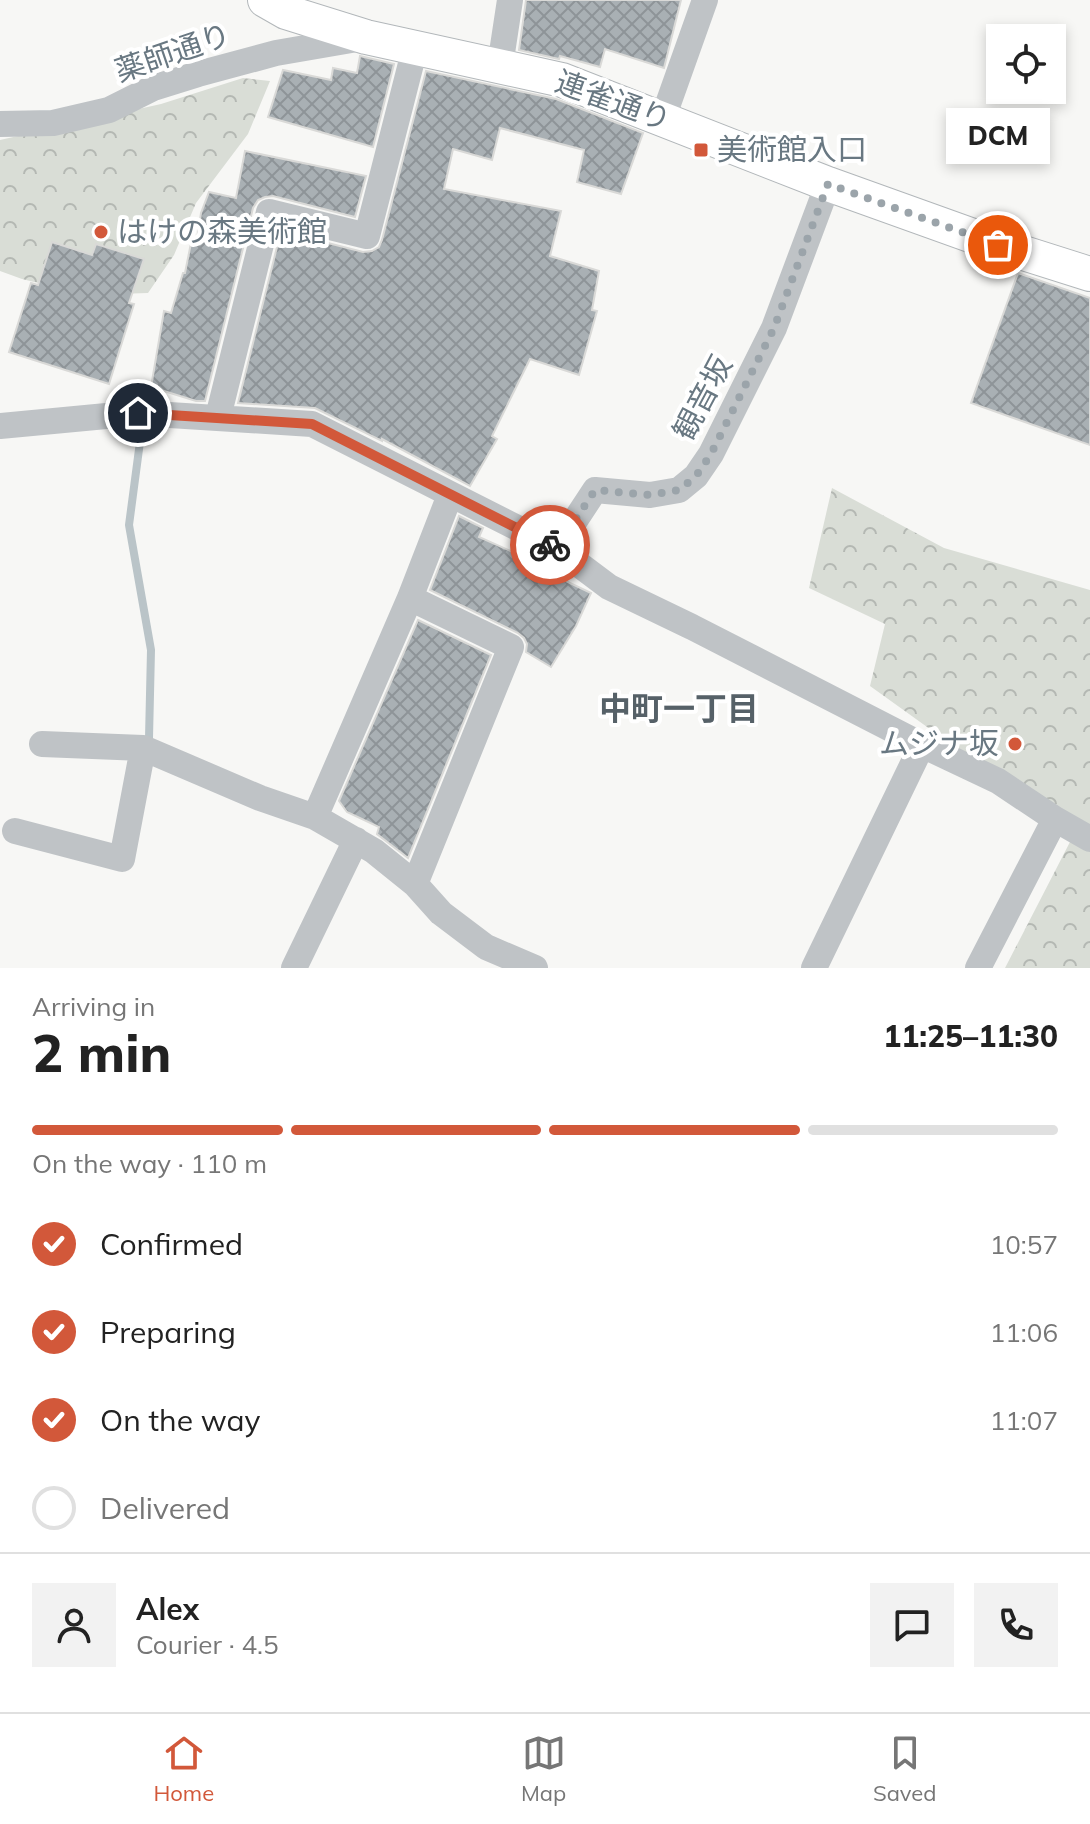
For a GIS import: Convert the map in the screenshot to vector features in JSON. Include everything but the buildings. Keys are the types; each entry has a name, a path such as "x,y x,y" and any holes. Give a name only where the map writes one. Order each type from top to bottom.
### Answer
{"main road":[{"name":"連雀通り","path":"265,0 286,12 366,37 562,80 828,184 998,245 1090,274"}],"street":[{"path":"500,66 510,0"},
{"path":"663,118 705,0"},
{"name":"薬師通り","path":"0,124 53,123 109,110 153,88 198,74 276,53 366,37"},
{"path":"218,417 269,212 367,236 415,48"},
{"name":"観音坂","path":"557,548 595,490 650,495 679,490 696,476 711,454 774,328 828,184"},
{"path":"0,426 138,413 312,424 557,548 609,587 998,781 1090,839"},
{"path":"315,817 410,598 450,495"},
{"path":"410,598 511,647 415,884"},
{"path":"42,744 143,748 260,798 315,817 374,851 415,884 441,913 486,947 535,968"},
{"path":"814,968 922,745"},
{"path":"15,831 122,859 143,748"},
{"path":"978,968 1055,819"},
{"path":"294,968 356,840"}],"green space":[{"path":"243,78 270,81 248,134 196,203 174,255 148,293 87,295 0,271 0,140 161,104"},
{"path":"832,488 944,548 1090,590 1090,829 987,770 870,686 885,624 809,588"},
{"path":"1071,840 1090,851 1090,968 1005,968"}],"waterway":[{"path":"143,419 129,525 151,650 149,738"}],"way so far":[{"path":"550,545 557,548 595,490 650,495 679,490 696,476 711,454 774,328 828,184 998,245"}],"place":[{"name":"美術館入口","path":"701,150"},
{"name":"はけの森美術館","path":"101,232"},
{"name":"DCM","path":"998,245"},
{"name":"ムジナ坂","path":"1015,744"}],"district":[{"name":"中町一丁目","path":"679,709"}],"route":[{"path":"138,413 312,424 550,545"}]}
